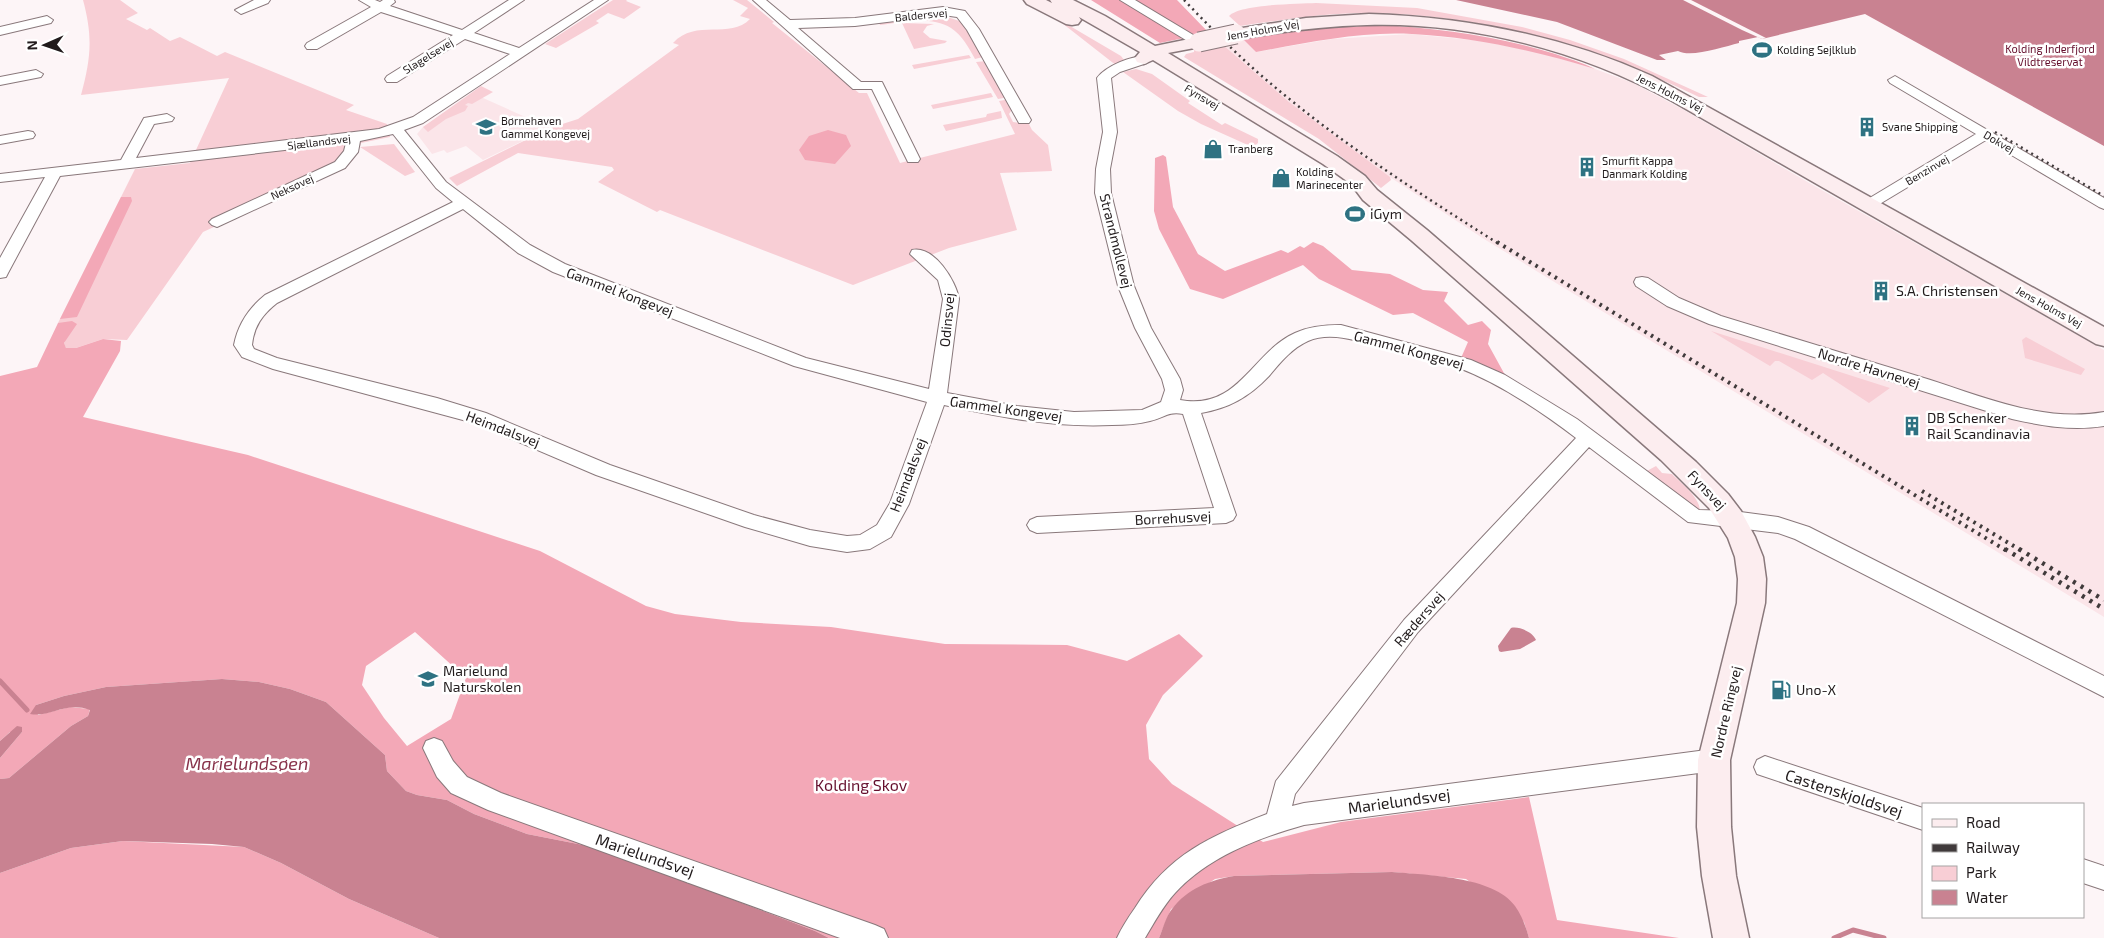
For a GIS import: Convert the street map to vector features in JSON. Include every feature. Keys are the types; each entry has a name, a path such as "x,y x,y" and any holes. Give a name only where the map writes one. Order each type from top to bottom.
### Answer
{"main road":[{"name":"Fynsvej","path":"1032,0 1152,56"},
{"name":"Fynsvej","path":"1059,0 1093,16 1152,56 1330,160 1358,180 1370,196 1419,235 1700,480 1721,502 1733,519"},
{"name":"Jens Holms Vej","path":"1152,56 1193,43 1273,28 1332,21 1396,20 1478,28 1538,42 1600,62 1659,87 1760,142 2104,338"},
{"name":"Nordre Ringvej","path":"1731,938 1719,876 1714,827 1714,760 1753,590 1750,561 1733,519"}],"street":[{"path":"242,10 264,0"},
{"name":"Slagelsevej","path":"365,0 386,3 463,34 521,53"},
{"name":"Slagelsevej","path":"392,79 518,0"},
{"name":"Sjællandsvej","path":"0,178 354,138 396,129 418,120 602,0"},
{"path":"759,0 858,86 877,85 913,159"},
{"path":"1126,0 1193,43"},
{"path":"312,46 386,3"},
{"name":"Baldersvej","path":"788,24 854,22 943,11 961,14 972,29 1024,120"},
{"path":"0,31 48,20"},
{"name":"Strandmøllevej","path":"1152,56 1106,75 1104,78 1110,132 1102,193 1126,286 1143,328 1171,379 1174,390 1169,406"},
{"path":"0,81 36,74"},
{"name":"Dokvej","path":"1894,80 2104,204"},
{"path":"126,164 149,121 166,118"},
{"name":"Gammel Kongevej","path":"396,129 433,177 463,203 524,249 559,268 800,362 837,374 937,398 1025,414 1081,419 1130,418 1155,414 1169,406 1190,408 1219,403 1231,398 1242,391 1290,343 1302,336 1326,329 1360,336 1465,364 1499,379 1588,437 1687,512 1702,518 1733,519"},
{"name":"Benzinvej","path":"1868,205 1986,134"},
{"path":"0,140 28,136"},
{"name":"Neksøvej","path":"216,222 340,165 351,152 354,138"},
{"path":"0,273 55,172"},
{"name":"Heimdalsvej","path":"463,203 271,299 254,314 248,325 243,345 248,353 273,363 480,418 603,470 686,500 810,538 847,544 863,543 876,537 884,530 899,504 937,398"},
{"name":"Odinsvej","path":"918,254 942,274 950,285 951,299 937,398"},
{"name":"Nordre Havnevej","path":"1642,282 1674,302 1715,320 2036,418 2072,423 2104,419"},
{"name":"Borrehusvej","path":"1037,525 1226,515 1190,408"},
{"name":"Rædersvej","path":"1277,820 1284,789 1411,626 1588,437"},
{"name":"Fynsvej","path":"1733,519 1778,525 1802,533 2104,688"},
{"name":"Marielundsvej","path":"434,748 445,769 459,785 496,802 875,938"},
{"name":"Marielundsvej","path":"1130,938 1167,884 1187,866 1242,836 1277,820 1313,813 1714,760"},
{"name":"Castenskjoldsvej","path":"1765,767 1922,819"},
{"path":"2084,871 2104,878"}],"shaded area":[{"path":"1410,34 1482,41 1541,53 1595,69 1633,83 1684,110 2104,350 2104,617 1484,239 1373,166 1289,102 1222,44 1243,39 1256,52 1332,39"},
{"name":"Børnehaven Gammel Kongevej","path":"474,94 550,128 483,160 466,146 447,153 444,150 432,154 417,134 423,127"}],"green space":[{"path":"83,0 120,0 138,13 126,19 147,30 150,28 170,41 180,37 217,56 225,52 354,105 346,110 387,124 390,137 361,143 353,160 345,167 203,232 127,340 103,339 76,348 66,348 58,323 135,169 190,163 229,78 81,95 90,48"},
{"path":"613,0 627,0 641,7 624,19 608,13 596,21 599,23 556,48 545,44"},
{"path":"733,0 747,0 774,22 772,23 859,93 867,93 900,163 1015,134 999,101 1010,99 1013,108 1009,114 1013,122 1029,124 1032,130 1048,145 1052,171 1000,173 1017,230 949,248 853,285 660,210 657,212 598,182 614,170 612,167 518,153 457,186 449,178 550,128 578,119 679,45 673,43 682,36 702,30 733,28 742,25 750,19 740,16 748,8"},
{"path":"1091,0 1177,0 1209,33 1160,43"},
{"path":"1316,3 1417,8 1522,27 1570,40 1624,59 1708,97 1699,97 1619,62 1579,48 1537,36 1452,19 1350,13 1240,26 1229,16 1235,12 1257,7"},
{"path":"939,14 962,22 983,57 975,59 959,34 943,24 916,20 880,25 878,21"},
{"path":"1053,16 1121,56 1124,60 1117,66"},
{"path":"902,23 934,24 927,26 923,32 930,38 947,41 914,49"},
{"path":"1379,25 1423,28 1488,37 1552,53 1595,69 1550,56 1504,46 1458,38 1412,34 1353,36 1256,52 1243,39 1310,29"},
{"path":"1222,44 1289,102 1390,177 1391,180 1381,188 1319,139 1184,57 1186,54 1194,52 1194,48"},
{"path":"969,55 971,58 914,69 912,65"},
{"path":"987,61 1009,97 998,99 976,62"},
{"path":"1136,69 1152,74 1190,101 1188,103 1222,125 1225,123 1258,139 1258,143 1250,146 1201,124 1178,111 1123,72"},
{"path":"481,86 493,92 472,104 468,103 465,105 468,106 465,111 446,119 428,132 423,127"},
{"path":"991,93 993,97 933,109 931,105"},
{"path":"1001,111 1002,118 946,131 943,125 986,117 987,114"},
{"path":"828,130 846,135 851,146 835,164 805,160 799,150 809,136"},
{"path":"394,144 415,172 405,176 360,147"},
{"path":"1163,155 1166,157 1173,207 1198,254 1225,271 1281,250 1288,253 1300,246 1304,248 1313,242 1323,246 1352,270 1390,274 1423,290 1448,292 1444,301 1468,325 1482,321 1491,330 1488,344 1505,375 1461,358 1468,342 1413,313 1393,315 1319,279 1303,265 1223,299 1190,289 1159,229 1154,211 1155,158"},
{"path":"121,197 131,197 132,201 77,317 60,319"},
{"name":"Kolding Skov","path":"72,321 77,324 64,343 66,348 76,348 103,339 121,341 120,351 83,417 248,455 540,551 646,606 675,614 741,622 831,627 945,644 1067,645 1127,661 1179,634 1203,656 1163,695 1146,725 1149,759 1172,784 1263,842 1341,822 1529,797 1557,920 1679,938 1529,938 1524,922 1466,879 1392,872 1234,876 1215,879 1171,909 1159,938 829,938 620,856 583,845 527,834 474,814 447,800 417,795 406,791 387,771 385,755 326,702 290,689 259,682 222,679 106,687 64,696 36,705 38,715 70,707 90,709 88,716 71,726 9,778 0,779 0,758 22,732 10,732 0,741 0,376 37,367 58,323","holes":["415,632 466,678 451,719 407,746 384,718 362,685 366,666"]},
{"path":"1711,331 1890,388 1869,403 1823,373 1812,380 1779,361 1775,361 1770,366"},
{"path":"2026,337 2085,369 2081,375 2025,358 2022,340"},
{"path":"1656,466 1662,473 1672,474 1690,491 1697,501 1700,512 1645,472"},
{"path":"123,841 244,847 281,863 349,899 439,938 0,938 0,873 71,848"}],"water":[{"name":"Kolding Inderfjord Vildtreservat","path":"1456,0 2104,0 2104,146 1865,14 1762,39 1758,37 1739,41 1739,43 1707,51 1684,53 1678,51 1659,55 1666,60 1657,60 1557,22"},
{"path":"1511,628 1525,630 1532,634 1536,640 1520,649 1501,652 1498,646"},
{"name":"Marielundsøen","path":"222,679 259,682 290,689 326,702 385,755 387,771 406,791 417,795 447,800 474,814 527,834 583,845 620,856 829,938 439,938 349,899 281,863 244,847 212,844 123,841 71,848 0,873 0,779 9,778 71,726 88,716 90,710 73,707 44,714 30,714 36,705 64,696 106,687"},
{"path":"17,726 22,727 22,732 0,758 0,741"},
{"path":"1392,872 1440,876 1492,888 1505,896 1515,906 1524,922 1529,938 1159,938 1168,915 1178,902 1200,886 1216,880 1234,876"}],"pier":[{"path":"1683,0 1691,0 1766,38 1762,39 1742,30"}],"waterway":[{"path":"0,681 27,710"},
{"path":"1834,938 1853,930 1884,938"}],"railway":[{"path":"1184,0 1253,68 1319,122 1408,185 1499,244"},
{"path":"1995,132 2104,196"},
{"path":"1497,242 2007,551"},
{"path":"1922,491 2022,551"},
{"path":"2005,549 2104,609"},
{"path":"2019,549 2104,600"}],"place":[{"name":"Kolding Sejlklub","path":"1762,50"},
{"name":"Børnehaven Gammel Kongevej","path":"486,127"},
{"name":"Svane Shipping","path":"1867,127"},
{"name":"Tranberg","path":"1213,149"},
{"name":"Smurfit Kappa Danmark Kolding","path":"1587,167"},
{"name":"Kolding Marinecenter","path":"1281,178"},
{"name":"iGym","path":"1355,214"},
{"name":"S.A. Christensen","path":"1881,291"},
{"name":"DB Schenker Rail Scandinavia","path":"1912,426"},
{"name":"Marielund Naturskolen","path":"428,679"},
{"name":"Uno-X","path":"1781,690"}]}
